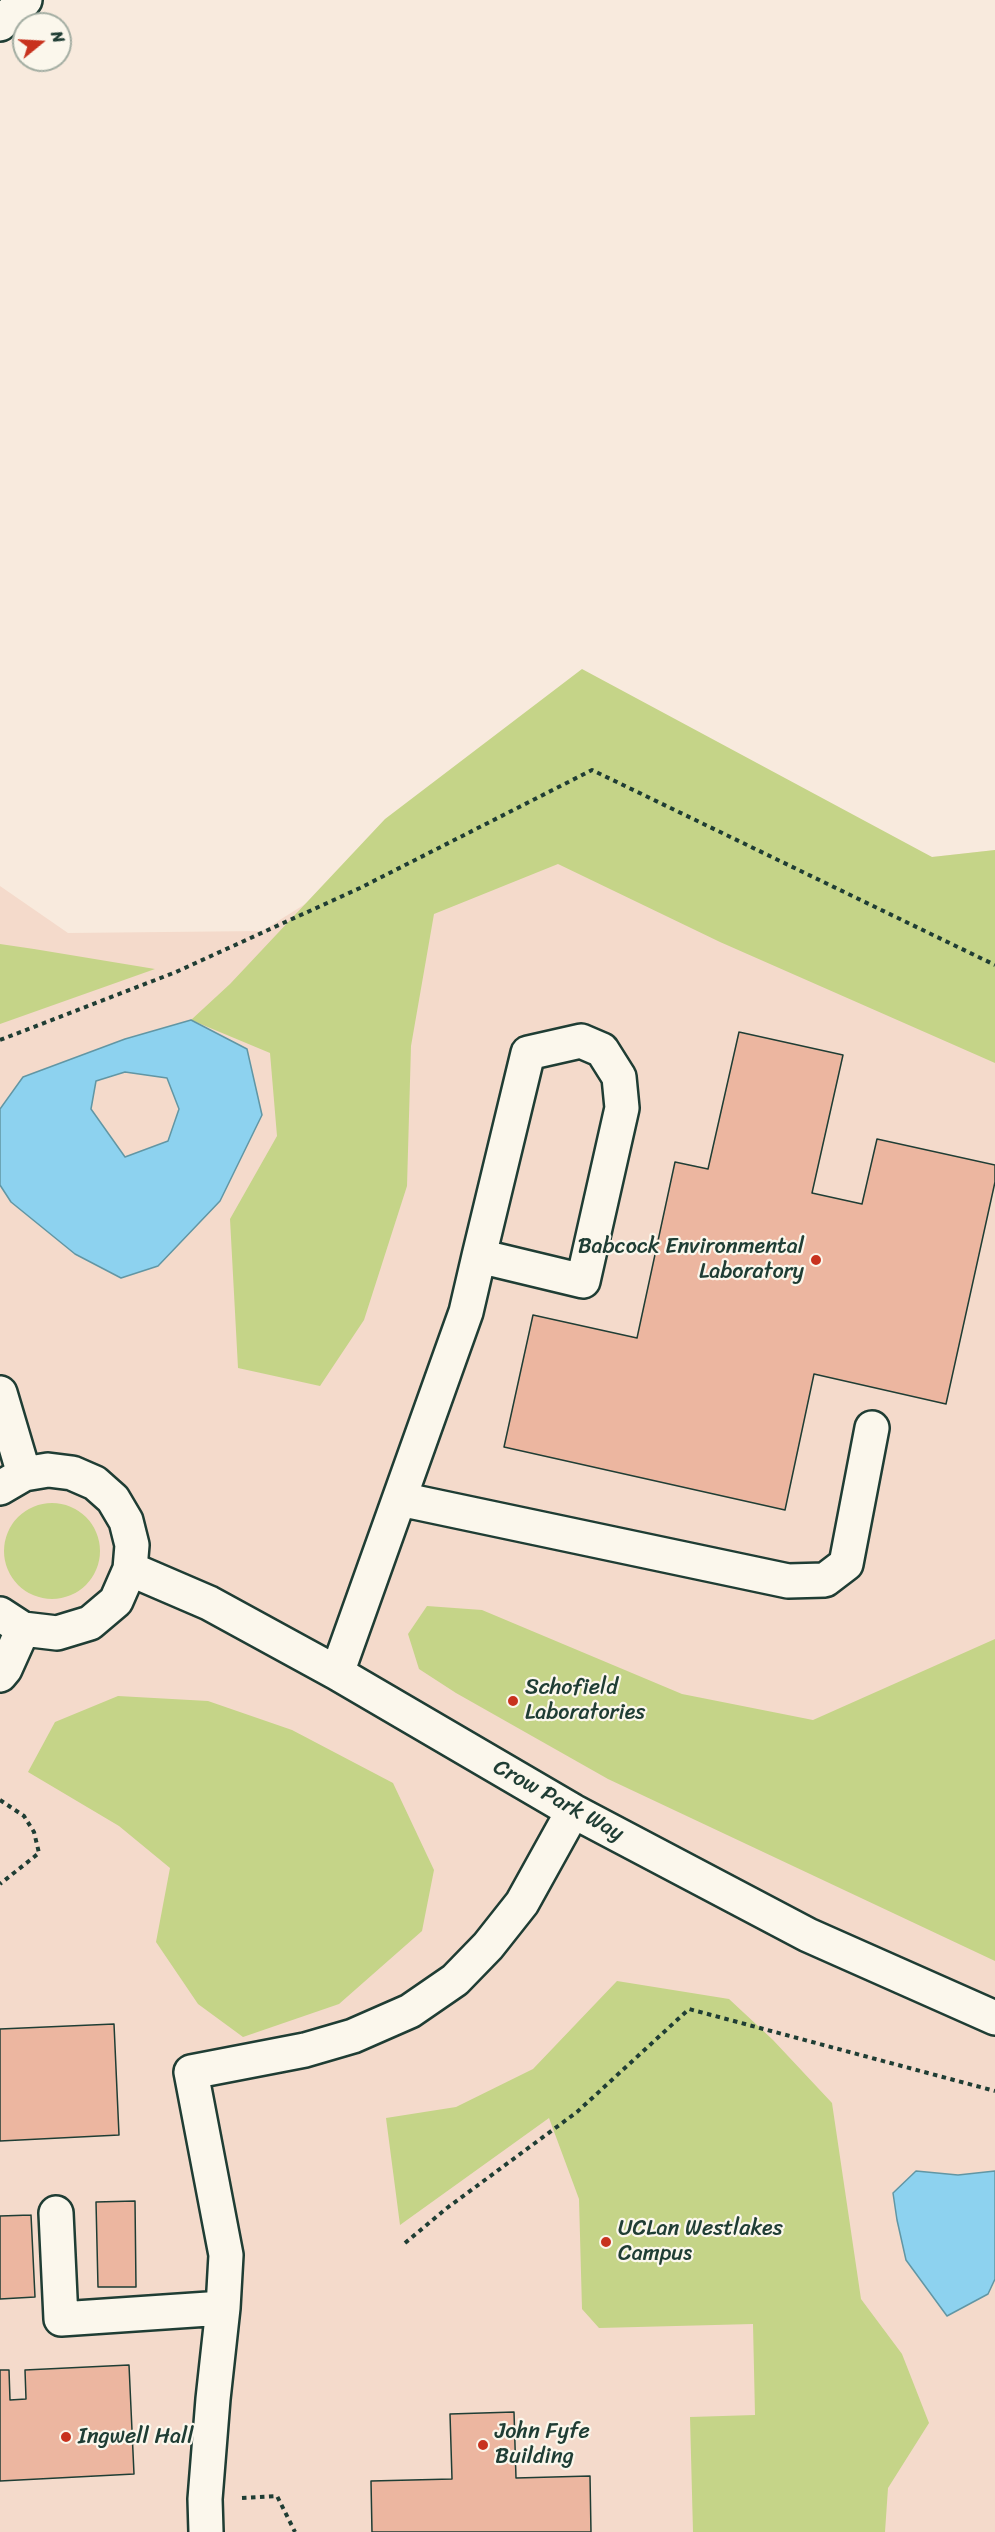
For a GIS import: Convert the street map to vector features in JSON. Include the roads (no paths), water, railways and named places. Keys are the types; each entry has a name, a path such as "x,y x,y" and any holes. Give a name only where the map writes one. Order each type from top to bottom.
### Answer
{"main road":[{"path":"0,24 25,0"},
{"path":"338,1673 466,1312 479,1256 528,1053 581,1041 602,1050 619,1077 622,1108 583,1281 479,1256"},
{"path":"0,1393 12,1481 48,1470 72,1473 95,1483 113,1499 126,1521 132,1545 130,1569 116,1600 90,1623 57,1633 12,1622 5,1669 0,1674"},
{"path":"400,1499 788,1581 825,1580 846,1564 873,1428"},
{"name":"Crow Park Way","path":"130,1569 209,1603 338,1673 573,1811 808,1935 995,2018"},
{"path":"206,2532 205,2499 213,2399 224,2308 226,2255 191,2072 315,2047 353,2036 410,2011 455,1980 516,1911 573,1811"},
{"path":"56,2213 61,2319 224,2308"}],"water":[{"path":"191,1020 247,1049 262,1115 220,1201 158,1266 121,1278 75,1254 11,1202 0,1185 0,1109 23,1077 125,1039","holes":["125,1072 167,1078 179,1109 168,1141 125,1157 91,1109 96,1081"]},
{"path":"916,2171 958,2175 995,2171 995,2279 988,2294 947,2316 906,2260 897,2220 893,2193"}],"place":[{"name":"Babcock Environmental Laboratory","path":"816,1260"},
{"name":"Schofield Laboratories","path":"513,1701"},
{"name":"UCLan Westlakes Campus","path":"606,2242"},
{"name":"Ingwell Hall","path":"66,2437"},
{"name":"John Fyfe Building","path":"483,2445"}]}
